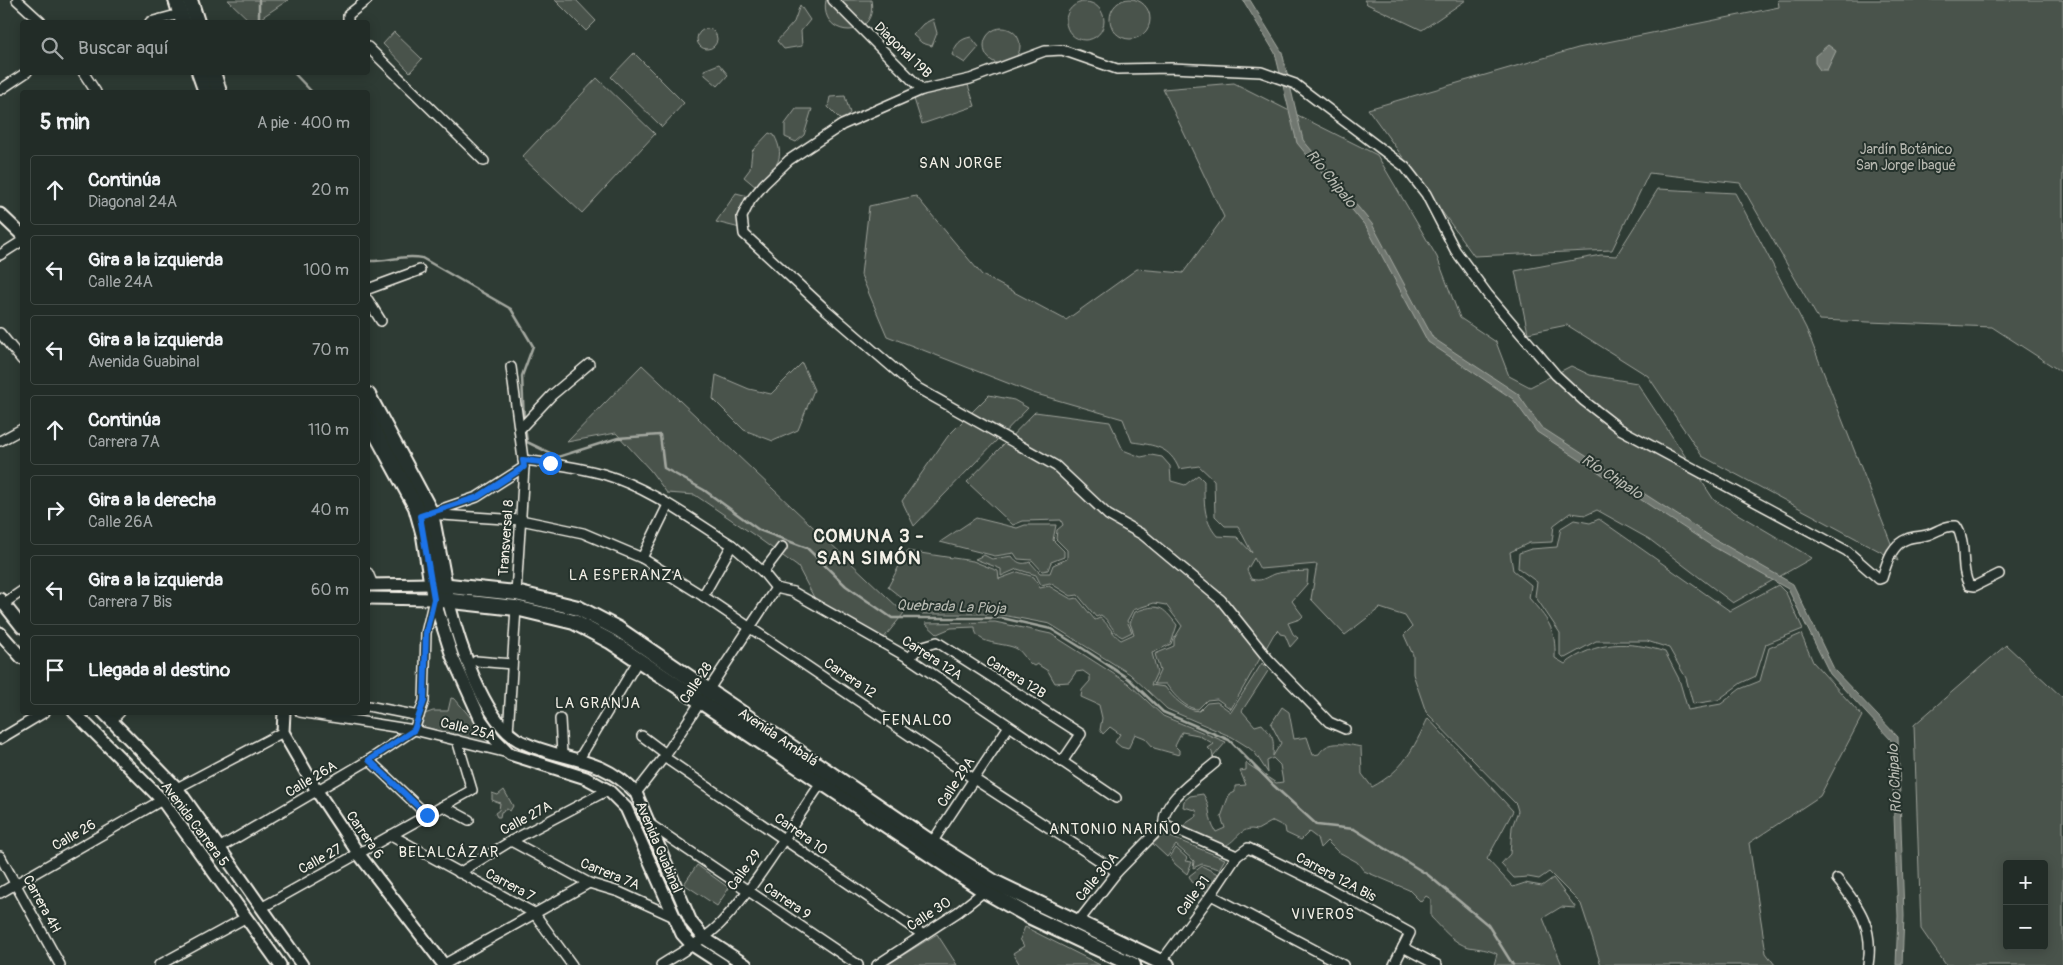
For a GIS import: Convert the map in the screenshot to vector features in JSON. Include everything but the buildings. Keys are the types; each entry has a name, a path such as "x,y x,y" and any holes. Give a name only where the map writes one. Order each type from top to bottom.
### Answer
{"main road":[{"path":"176,0 182,18"},
{"path":"190,0 196,20"},
{"path":"201,75 205,90"},
{"path":"214,75 218,90"},
{"path":"0,214 20,233"},
{"name":"Avenida Guabinal","path":"370,399 425,514 456,665 481,720 495,739 510,754 586,778 608,790 626,808 672,916 682,934 692,945 723,965"},
{"name":"Avenida Guabinal","path":"370,422 425,514"},
{"name":"Avenida Ambalá","path":"370,585 438,584 516,593 578,608 618,629 830,771 929,848"},
{"name":"Avenida Ambalá","path":"370,598 441,599 516,608 574,622 610,641 638,659 821,783 989,886 1029,916 1133,965"},
{"name":"Avenida Guabinal","path":"441,599 475,681 494,716 508,733 522,742 579,759 609,771 624,780 636,792 691,922 704,938 746,965"},
{"path":"2,601 20,624"},
{"path":"0,634 20,656"},
{"name":"Avenida Carrera 5","path":"77,715 162,800 280,965"},
{"path":"283,732 284,715"},
{"name":"Avenida Carrera 5","path":"107,717 177,788 302,965"},
{"name":"Carrera 6","path":"283,732 317,792 358,853 444,965"},
{"name":"Avenida Ambalá","path":"989,886 1078,922 1164,963"}],"street":[{"path":"17,0 39,20"},
{"path":"348,19 367,0"},
{"name":"Diagonal 19B","path":"833,0 922,90 965,80 1046,51 1062,50 1117,69 1171,68 1261,72 1295,84 1405,167 1426,194 1455,250 1488,295 1556,375 1584,401 1620,429 1847,551 1876,578 1882,578 1891,552 1897,545 1908,538 1929,534 1948,526 1956,526 1962,534 1962,554 1970,585 1975,586 1999,574"},
{"path":"166,20 182,18"},
{"path":"370,49 484,161"},
{"path":"0,90 22,75"},
{"path":"85,75 95,90"},
{"path":"922,90 842,125 789,160 750,201 742,217 744,234 824,308 914,386 1056,466 1108,516 1143,535 1221,600 1269,660 1329,722 1345,729"},
{"path":"0,255 20,242"},
{"path":"370,288 420,270"},
{"path":"370,303 381,321"},
{"path":"0,333 20,358"},
{"path":"520,429 552,395 589,364"},
{"name":"Transversal 8","path":"511,366 524,464 516,593"},
{"path":"0,441 20,430"},
{"path":"425,514 478,497 524,464 604,475 668,505 763,572 776,588"},
{"path":"642,558 668,505"},
{"name":"Carrera 12","path":"425,514 521,520 583,533 642,558 704,596 974,779 1117,872"},
{"path":"763,572 782,546"},
{"path":"704,596 730,550"},
{"name":"Calle 28","path":"636,792 665,756 776,588"},
{"name":"Carrera 12A","path":"776,588 793,592 909,658 1116,798"},
{"path":"2,601 20,592"},
{"path":"414,730 424,701 426,633 441,599"},
{"path":"508,733 516,608"},
{"name":"Carrera 12B","path":"909,658 920,647 937,642 1081,734 1062,762"},
{"path":"579,759 638,659"},
{"path":"476,661 512,664"},
{"path":"370,706 419,716"},
{"path":"0,739 40,715"},
{"name":"Calle 25A","path":"319,715 414,730 510,754"},
{"path":"560,719 562,754"},
{"name":"Calle 29A","path":"929,848 1009,726"},
{"name":"Calle 26A","path":"219,848 317,792 414,730"},
{"path":"177,788 283,732"},
{"name":"Carrera 10","path":"642,736 665,756 922,934"},
{"name":"Calle 27","path":"261,908 472,790 457,740"},
{"path":"369,760 427,815"},
{"name":"Calle 30A","path":"1078,922 1117,872 1164,824 1163,816 1171,802 1215,763"},
{"name":"Calle 29","path":"661,965 704,938 720,924 747,890 830,771"},
{"name":"Calle 27A","path":"459,873 511,842 608,790"},
{"name":"Calle 26","path":"0,893 162,800"},
{"path":"443,806 469,820"},
{"path":"1164,824 1237,856"},
{"name":"Carrera 9","path":"651,825 858,965"},
{"name":"Carrera 7","path":"391,835 534,913 572,965"},
{"name":"Carrera 7A","path":"511,842 589,883 619,892 672,916"},
{"name":"Calle 31","path":"1164,963 1237,856 1248,848"},
{"name":"Carrera 12A Bis","path":"1248,848 1327,887 1410,933 1404,947"},
{"name":"Carrera 4H","path":"0,856 60,965"},
{"path":"1837,879 1858,905 1868,928 1868,965"},
{"path":"444,965 589,883"},
{"name":"Calle 30","path":"877,965 958,912 989,886"},
{"path":"1211,895 1343,965"},
{"path":"159,965 245,918"},
{"path":"1394,965 1404,947 1436,965"}],"green space":[{"path":"1130,-1 1144,5 1150,19 1144,33 1130,39 1116,33 1110,19 1116,5"},
{"path":"228,0 288,0 258,20 249,20"},
{"path":"555,0 576,0 596,21 586,31"},
{"path":"826,0 871,0 871,13 866,23 858,28 849,30 839,28 831,22 826,13"},
{"path":"1364,0 1466,0 1422,30 1367,4"},
{"name":"Jardín Botánico San Jorge Ibagué","path":"1778,0 2063,0 2063,373 1992,327 1819,320 1740,183 1649,173 1612,250 1474,256 1368,109 1578,48 1779,7"},
{"path":"1085,2 1098,8 1104,21 1098,34 1085,40 1072,34 1066,21 1072,8"},
{"path":"800,5 810,20 801,31 802,46 784,49 777,41 794,22"},
{"path":"933,19 937,33 932,46 922,43 913,35 923,24"},
{"path":"1002,28 1015,33 1020,46 1015,59 1002,64 989,59 984,46 989,33"},
{"path":"707,29 714,32 717,39 714,46 707,49 700,46 697,39 700,32"},
{"path":"394,32 422,59 410,72 383,44"},
{"path":"971,37 979,47 965,63 952,55 959,43"},
{"path":"634,53 684,103 662,127 611,77"},
{"path":"719,64 728,75 718,86 705,75 704,70"},
{"path":"597,78 655,134 582,213 522,157"},
{"path":"1234,83 1377,155 1437,257 1460,318 1496,342 1509,376 1530,387 1571,366 1590,375 1637,383 1714,500 1812,558 1733,603 1649,539 1597,510 1586,515 1570,513 1554,525 1552,542 1529,543 1510,552 1513,570 1531,585 1529,598 1550,625 1554,639 1555,658 1565,664 1576,656 1588,651 1613,645 1625,644 1665,652 1679,679 1688,710 1721,704 1740,689 1760,681 1769,648 1801,634 1813,662 1862,716 1820,796 1749,843 1766,953 1775,965 1601,965 1581,904 1549,872 1539,879 1528,877 1514,878 1501,864 1510,854 1512,827 1518,811 1516,804 1426,712 1413,674 1413,655 1404,635 1412,627 1405,616 1380,608 1345,635 1311,599 1317,564 1260,569 1254,558 1247,570 1251,579 1255,580 1282,572 1308,571 1307,584 1292,601 1303,616 1288,623 1293,634 1298,638 1290,647 1285,635 1280,634 1278,630 1274,634 1231,709 1217,699 1207,700 1198,709 1184,704 1166,684 1154,684 1160,671 1155,654 1174,646 1174,639 1182,626 1166,605 1154,603 1133,610 1127,621 1132,632 1122,637 1101,615 1096,617 1078,595 1071,596 1050,583 1041,585 1036,575 1017,569 1001,576 1001,569 975,559 984,555 992,559 1012,556 1020,563 1030,562 1040,573 1050,573 1053,565 1067,559 1067,550 1056,539 1057,530 1063,525 1061,520 1023,521 1013,525 967,482 1035,412 1110,422 1123,450 1141,457 1151,455 1162,457 1170,466 1171,481 1185,485 1198,475 1204,481 1205,510 1212,530 1217,536 1237,537 1252,553 1238,526 1225,526 1215,516 1214,480 1199,466 1179,469 1171,456 1161,448 1132,442 1123,419 1033,393 887,336 861,275 869,206 916,196 982,275 1066,320 1137,269 1183,273 1224,217 1163,89"},
{"path":"968,85 975,106 922,124 914,99 925,94"},
{"path":"845,96 850,113 843,122 828,107 830,97"},
{"path":"796,109 812,109 804,135 796,142 785,137 785,124"},
{"path":"769,133 774,135 778,144 779,158 777,164 756,187 744,177 750,169 752,151"},
{"path":"1658,189 1735,193 1806,328 1898,561 1702,456 1648,376 1567,325 1528,333 1515,271 1601,255 1616,256"},
{"path":"736,193 748,196 746,211 748,230 716,222"},
{"path":"802,363 814,390 798,430 773,441 744,430 713,399 716,375 749,389 771,394"},
{"path":"642,365 904,613 883,639 818,605 798,567 695,495 667,493 650,470 616,433 567,442"},
{"path":"989,395 1014,400 1028,408 914,526 902,501 948,436"},
{"path":"976,518 1017,528 1025,525 1056,525 1053,540 1064,551 1064,557 1051,562 1048,570 1042,571 1032,560 1018,559 1014,553 995,556 940,542"},
{"path":"1599,519 1730,611 1778,585 1786,593 1803,629 1766,644 1756,676 1741,683 1718,700 1693,704 1686,678 1669,648 1647,641 1596,641 1565,658 1560,655 1560,633 1535,596 1537,582 1518,568 1519,553 1531,549 1557,547 1561,528 1574,520 1590,523"},
{"path":"907,551 973,561 998,571 999,579 1018,572 1034,577 1040,588 1049,586 1071,599 1077,598 1095,620 1100,618 1121,640 1134,634 1130,623 1135,612 1155,607 1163,610 1177,625 1171,644 1152,653 1157,672 1151,685 1165,687 1180,703 1194,710 1199,711 1207,703 1217,702 1231,712 1262,663 1268,671 1242,711 1255,726 1262,724 1269,732 1273,742 1273,756 1281,743 1271,724 1282,707 1289,712 1294,739 1307,737 1313,755 1319,754 1323,749 1332,744 1361,747 1362,774 1372,787 1400,766 1412,749 1428,718 1513,811 1487,859 1513,887 1525,883 1542,886 1553,878 1576,908 1561,907 1543,918 1562,965 1494,965 1497,954 1458,943 1439,926 1431,917 1431,899 1426,896 1421,902 1409,890 1364,871 1357,862 1337,851 1327,841 1320,848 1317,838 1309,832 1301,840 1286,833 1285,827 1273,821 1257,830 1246,830 1224,846 1186,828 1185,824 1197,816 1196,810 1183,807 1184,801 1190,796 1203,794 1216,832 1225,828 1221,817 1229,795 1235,792 1235,786 1246,785 1240,771 1246,770 1246,763 1276,783 1283,782 1280,765 1273,758 1267,761 1268,773 1255,753 1248,747 1232,737 1167,709 1130,674 1050,624 997,614 922,614 888,587"},
{"path":"995,622 1051,634 1128,683 1163,716 1226,742 1213,757 1212,752 1208,748 1214,744 1198,735 1182,732 1175,746 1179,750 1179,755 1154,748 1145,738 1135,734 1128,749 1121,747 1115,742 1120,734 1110,727 1103,734 1100,730 1102,718 1099,705 1081,697 1082,690 1090,681 1090,676 1083,671 1076,672 1069,682 1055,683 1048,671 1037,664 1034,666 1031,664 1017,649 985,640 976,633 975,627 951,628 937,634 925,623"},
{"path":"2006,645 2063,698 2063,965 1946,965 1921,929 1914,725"},
{"path":"451,698 455,699 498,750 418,726 422,715 433,711 448,711"},
{"path":"504,790 513,806 510,811 507,809 501,812 500,817 497,817 495,813 499,810 500,803 492,800 492,793 498,795"},
{"path":"1163,834 1225,859 1219,869 1202,864 1193,868 1194,861 1176,845 1167,857 1153,844"},
{"path":"1176,848 1187,858 1185,861 1192,862 1187,874 1170,857"},
{"path":"697,865 729,888 717,906 684,884"},
{"path":"1202,866 1220,875 1210,895 1192,882 1189,876"},
{"path":"1025,927 1100,965 1020,965 1013,953 1024,946 1020,939"},
{"path":"937,934 957,965 887,965"}],"water":[{"name":"Río Chipalo","path":"1243,0 1250,0 1282,52 1303,140 1372,224 1433,338 1518,394 1541,427 1716,540 1793,584 1835,671 1898,737 1904,916 1902,965 1896,965 1898,916 1891,740 1830,674 1788,589 1712,546 1537,432 1513,399 1428,342 1367,228 1297,143 1275,53"},
{"path":"1828,45 1836,51 1827,70 1820,70 1815,63 1815,56"}],"waterway":[{"name":"Quebrada La Pioja","path":"259,0 259,20"},
{"name":"Quebrada La Pioja","path":"296,75 310,90"},
{"name":"Quebrada La Pioja","path":"370,261 408,257 422,258 511,309 533,346 522,376 524,422"},
{"name":"Quebrada La Pioja","path":"525,427 527,442 558,457 618,438 660,435 664,468 704,490 759,530 807,548 846,586 892,618 1002,618 1051,629 1129,679 1163,712 1229,740 1273,785 1317,825 1354,829 1428,875 1488,925 1513,965"}],"district":[{"name":"SAN JORGE","path":"961,163"},
{"name":"COMUNA 3 - SAN SIMÓN","path":"869,547"},
{"name":"LA ESPERANZA","path":"626,575"},
{"name":"LA GRANJA","path":"598,703"},
{"name":"FENALCO","path":"917,720"},
{"name":"ANTONIO NARIÑO","path":"1115,829"},
{"name":"BELALCÁZAR","path":"449,852"},
{"name":"VIVEROS","path":"1323,914"}],"route":[{"path":"427,815 369,760 414,730 424,701 426,633 428,617 434,599 420,516 478,497 524,467 523,460 550,463"}]}
